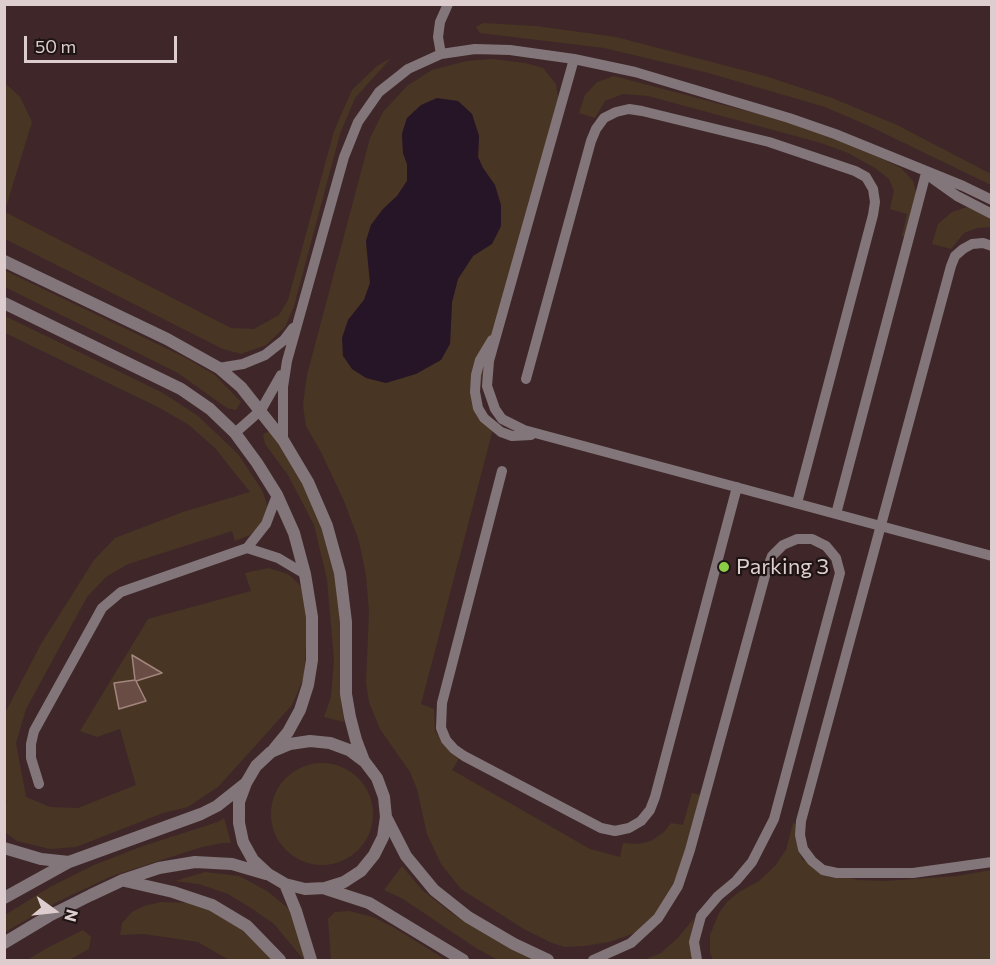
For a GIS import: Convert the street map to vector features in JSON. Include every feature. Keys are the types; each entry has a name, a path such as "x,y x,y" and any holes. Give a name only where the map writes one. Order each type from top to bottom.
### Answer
{"street":[{"path":"4,261 167,339 219,368 241,387 261,410 283,440 312,491 327,526 340,573 346,621 346,694 350,717 365,762 377,778 384,797 386,817 383,837 374,855 361,871 344,882 325,888 305,889 285,884 268,874 253,860 243,842 238,823 239,802 246,783 256,766 288,732 300,710 308,685 312,660 312,617 305,574 294,533 277,495 235,433 210,409 181,389 4,303"},
{"path":"271,752 290,744 310,741 330,743 349,750 365,762"},
{"path":"4,898 69,862 201,814 217,806 246,783"},
{"path":"386,817 406,856 434,890 468,917 514,944 548,960"},
{"path":"4,848 42,859 69,862"},
{"path":"4,943 49,916 123,880 159,868 195,862 232,864 268,874"},
{"path":"123,880 212,904 247,926 280,960"},
{"path":"285,884 303,930 311,960"},
{"path":"325,888 369,903 463,960"}],"lane":[{"path":"441,54 438,37 440,22 448,4"},
{"path":"283,440 282,396 287,361 344,157 358,122 379,92 408,69 441,54 475,49 510,50 574,59 635,72 789,118 881,152 992,200"},
{"path":"574,59 497,332 487,345 476,375 475,392 478,408 484,418 501,432 523,436 537,434 992,556"},
{"path":"526,379 591,141 604,118 629,109 642,111 769,142 855,171 866,177 873,189 875,202 873,215 797,503"},
{"path":"926,172 957,196 992,214"},
{"path":"836,514 926,172"},
{"path":"992,246 983,243 972,244 955,256 951,266 801,821 800,835 803,849 823,870 851,874 913,873 992,862"},
{"path":"219,368 243,364 265,355 284,340 298,320"},
{"path":"235,433 261,410 287,361"},
{"path":"502,471 442,704 441,728 446,740 464,756 601,828 615,831 628,828 641,821 650,810 655,797 737,487"},
{"path":"39,784 31,758 34,731 102,608 121,592 247,548 266,524 277,495"},
{"path":"593,960 631,943 658,918 678,886 772,556 783,545 797,539 812,539 826,546 836,558 840,573 774,819 752,862 701,916 694,942 697,960"},
{"path":"247,548 278,558 305,574"}],"shaded area":[{"path":"483,23 536,26 616,37 765,76 832,98 897,125 991,174 991,185 825,107 705,72 604,48 480,33 476,27"},
{"path":"391,58 355,98 340,134 294,306 285,327 266,345 241,354 223,349 5,239 5,212 231,328 254,329 279,315 288,300 334,131 352,90 377,66"},
{"path":"492,59 543,68 556,84 558,98 477,398 493,429 421,704 434,709 435,731 445,745 461,755 452,770 590,849 620,857 623,843 639,844 651,841 664,832 671,823 683,825 692,793 705,796 681,886 641,931 609,942 584,946 565,947 524,929 461,889 441,864 427,834 417,789 410,772 380,729 369,702 366,683 369,612 366,575 359,541 344,501 306,426 303,405 307,375 370,138 383,112 407,86 432,70 467,61","holes":["458,101 472,114 479,136 478,157 495,185 492,243 473,256 458,279 452,302 450,344 348,320 364,300 370,283 366,241 371,225 407,181 402,134 407,118"]},
{"path":"614,76 822,131 901,168 913,181 918,199 909,237 902,236 907,214 890,209 894,191 889,179 848,153 821,143 648,96 623,94 605,101 595,118 579,113 585,95 597,82"},
{"path":"5,83 20,97 32,122 5,210"},
{"path":"437,98 458,101 472,114 479,136 478,157 495,185 501,205 501,226 492,244 473,256 458,279 452,302 450,344 441,360 416,374 386,383 366,378 352,369 343,356 342,338 348,320 364,300 370,283 366,241 371,225 407,181 402,134 407,118 421,105"},
{"path":"967,207 991,214 991,227 977,228 964,233 951,249 932,244 938,224 952,212"},
{"path":"4,270 184,357 215,375 241,402 236,410 227,408 178,373 5,287"},
{"path":"5,316 163,393 198,416 238,454 262,490 268,508 264,522 250,535 235,541 232,531 128,564 106,577 87,597 26,709 16,743 26,797 50,807 78,808 136,785 120,729 97,737 80,731 148,619 251,591 245,573 268,568 288,574 301,586 308,609 304,677 292,705 218,787 188,807 163,813 76,847 50,849 17,841 5,832 5,803 7,802 5,797 5,713 41,644 94,560 115,538 183,512 250,492 215,448 189,425 160,408 5,333"},
{"path":"271,431 286,445 336,549 343,666 341,701 344,722 324,717 331,697 334,660 327,579 314,525 288,475 265,444 263,434"},
{"path":"322,763 342,767 358,778 369,794 373,814 369,834 358,850 342,861 322,865 302,861 286,850 275,834 271,814 275,794 286,778 302,767"},
{"path":"224,818 231,843 202,847 112,876 59,901 5,932 5,915 50,887 94,865"},
{"path":"793,823 803,826 798,848 802,859 826,871 857,880 885,881 957,876 991,870 991,960 713,960 710,953 710,935 719,913 727,902 759,881 775,866 786,850"},
{"path":"402,866 422,890 454,915 537,960 498,960 403,899 384,890"},
{"path":"205,872 239,876 267,891 288,908 300,931 306,960 274,924 228,894 199,884 175,881"},
{"path":"161,902 188,903 222,912 279,960 229,960 198,942 144,934 120,935 122,923 132,912"},
{"path":"349,911 373,917 393,927 446,960 331,960 328,919 335,912"},
{"path":"694,918 690,944 692,960 644,960 661,953 678,938"},
{"path":"83,930 91,937 89,949 69,960 27,960 47,948"}],"building":[{"path":"132,655 162,673 136,681 146,701 119,709 114,683 135,680"}],"place":[{"name":"Parking 3","path":"724,567"}]}
